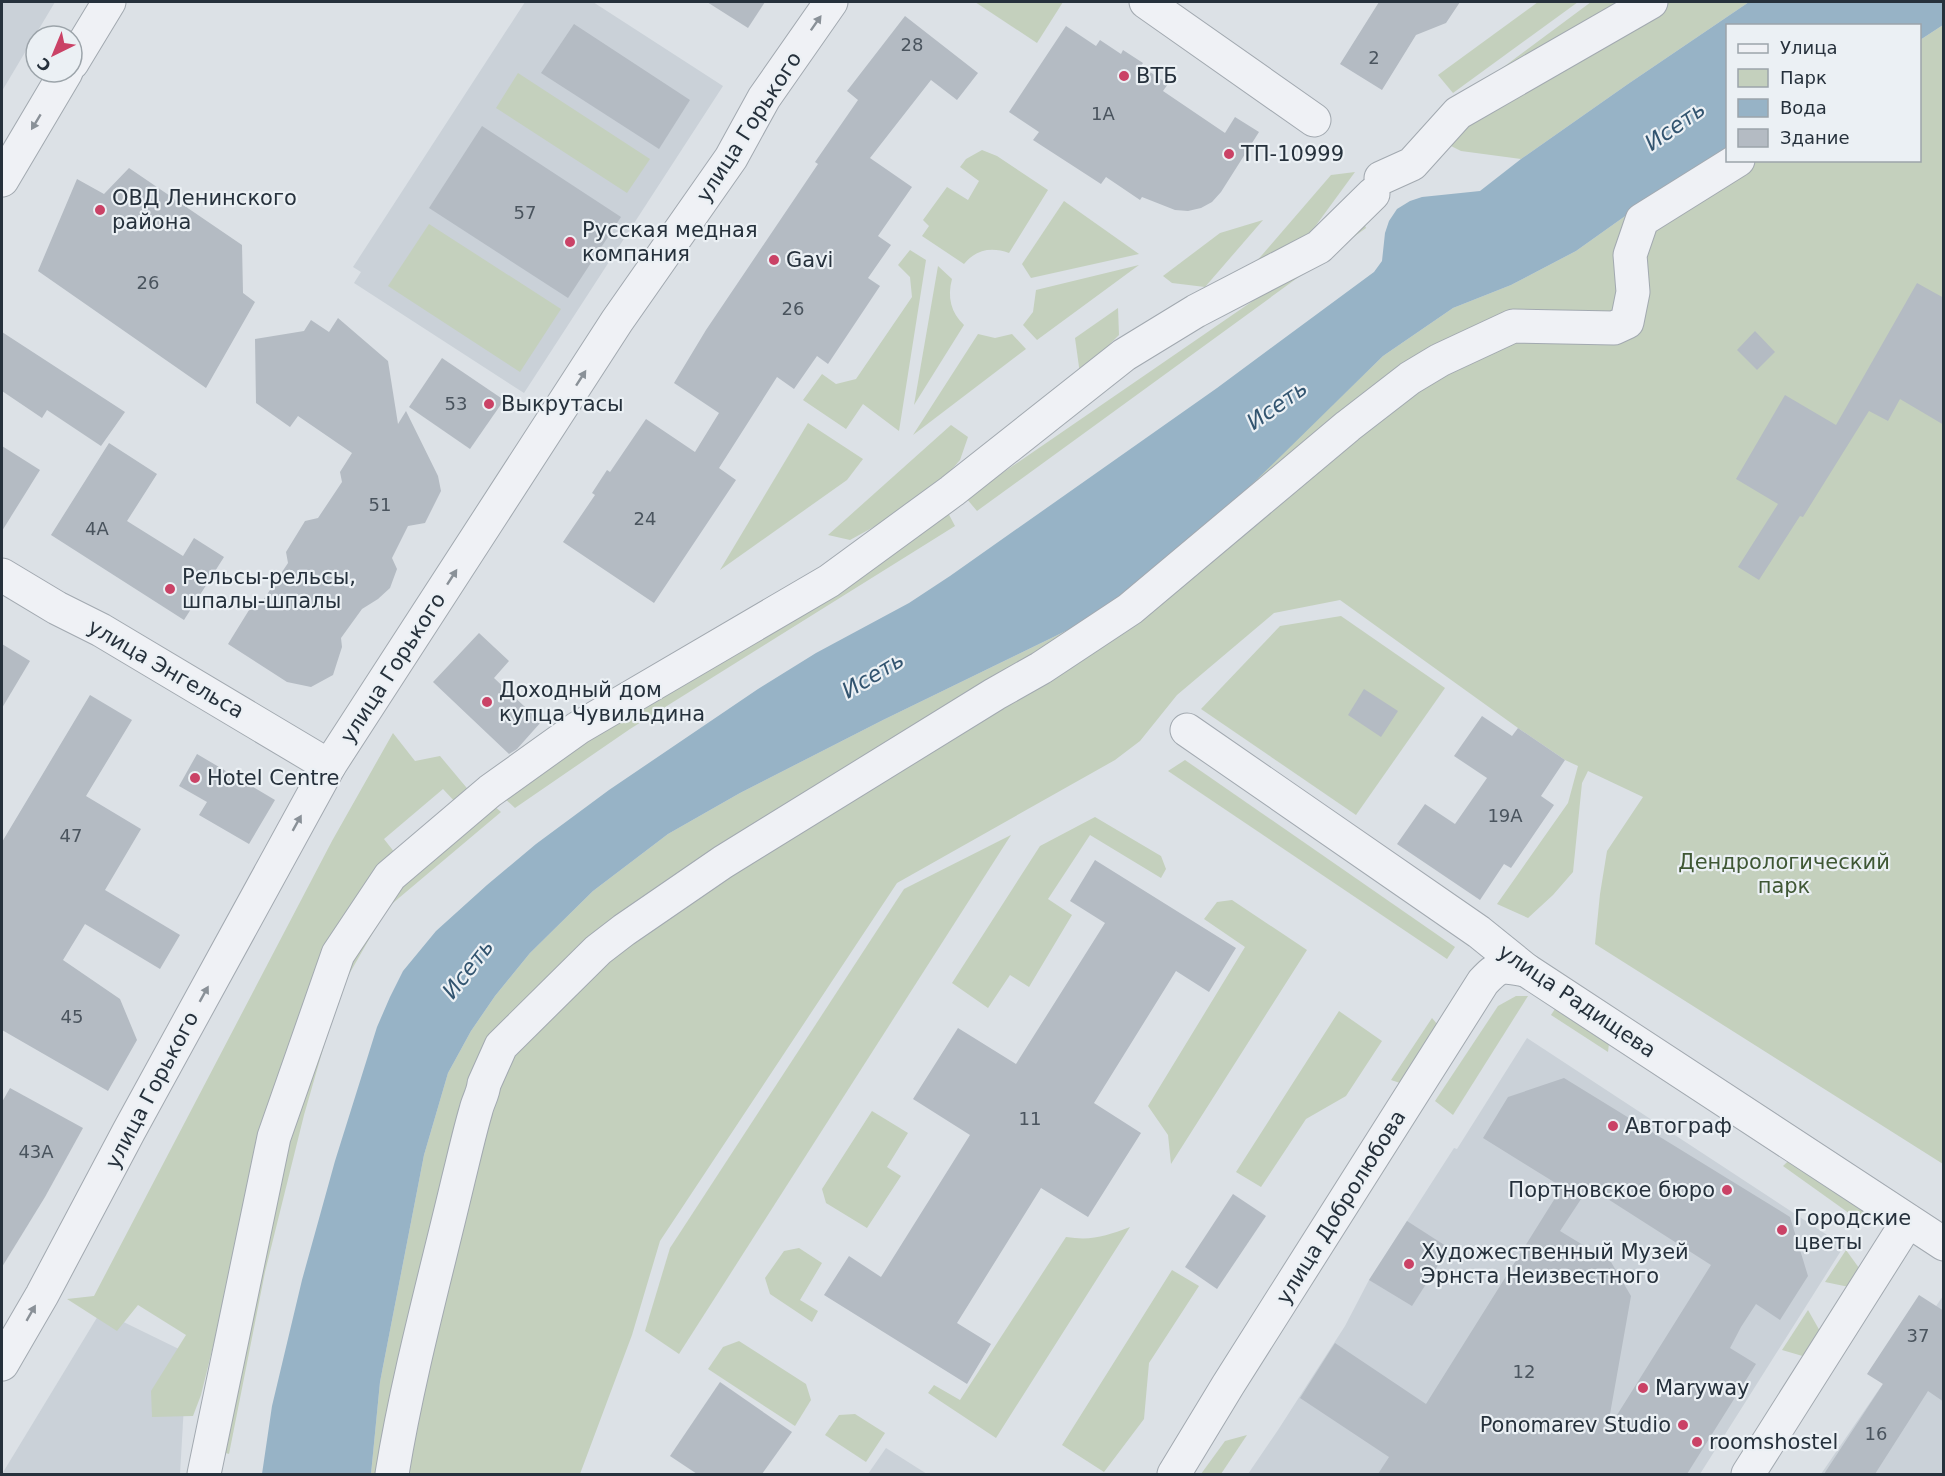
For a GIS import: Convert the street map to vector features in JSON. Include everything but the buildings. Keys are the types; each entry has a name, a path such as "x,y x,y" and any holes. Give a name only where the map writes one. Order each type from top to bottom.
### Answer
{"street":[{"path":"84,43 109,2"},
{"name":"улица Горького","path":"2,1364 42,1295 328,766 617,321 731,158 764,98 831,2"},
{"path":"1146,2 1314,120"},
{"path":"204,1474 274,1137 338,954 390,876 490,791 578,728 829,580 952,491 1124,355 1196,311 1320,247 1377,186 1412,164 1458,113 1651,2"},
{"path":"2,180 59,84"},
{"path":"392,1474 426,1314 484,1084 501,1046 598,950 723,862 994,694 1041,668 1130,609 1348,426 1410,378 1440,360 1513,326 1614,328 1627,321 1633,292 1630,255 1642,220 1735,162"},
{"name":"улица Энгельса","path":"2,575 57,608 101,630 328,766"},
{"name":"улица Радищева","path":"1187,730 1479,932 1526,970 1944,1244"},
{"name":"улица Добролюбова","path":"1174,1474 1483,982 1493,971 1505,966 1526,970"},
{"path":"1748,1474 1908,1221"}],"shaded area":[{"path":"2,2 55,2 42,24 24,24 24,54 2,91"},
{"name":"Русская медная компания","path":"525,2 593,2 723,86 524,393 354,283 361,272 353,267"},
{"path":"1527,1038 1844,1246 1700,1474 1248,1474 1345,1326 1369,1280 1454,1148 1457,1149"},
{"path":"1943,1296 1943,1474 1821,1474"},
{"path":"101,1311 187,1353 180,1474 2,1474"},
{"path":"886,1448 927,1474 868,1474"}],"green space":[{"path":"975,2 1063,2 1037,43"},
{"path":"1538,2 1578,2 1453,93 1438,75"},
{"path":"1591,2 1749,2 1521,159 1461,151 1419,130"},
{"name":"Дендрологический парк","path":"1943,25 1943,1164 1595,944 1607,851 1643,797 1588,771 1582,783 1573,872 1528,918 1497,904 1568,803 1578,766 1565,760 1518,728 1340,600 1274,613 1177,695 1140,741 1115,760 897,883 660,1241 632,1335 580,1474 371,1474 380,1382 424,1155 448,1073 471,1031 495,996 530,953 593,891 668,834 740,793 1074,627 1315,422 1383,356 1453,308 1511,285 1576,251 1628,214 1726,161 1921,162 1921,39"},
{"path":"518,73 650,159 627,193 496,108"},
{"path":"982,150 997,156 1048,190 1009,253 996,250 979,252 964,264 922,236 929,226 923,220 947,187 968,200 979,181 960,167 966,159"},
{"path":"1355,172 1306,239 1243,277 1331,175"},
{"path":"1064,201 1139,254 1031,278 1022,264"},
{"path":"1361,216 1366,228 977,511 966,498 1327,250"},
{"path":"1263,220 1205,287 1172,283 1163,276 1220,233"},
{"path":"429,224 561,309 520,372 388,286"},
{"path":"910,250 926,260 899,431 863,404 846,429 803,400 822,374 836,384 856,379 912,297 910,277 898,265"},
{"path":"1139,265 1037,340 1023,325 1033,312 1036,290"},
{"path":"938,266 952,279 951,304 964,325 914,405"},
{"path":"1118,308 1119,335 1080,374 1075,338"},
{"path":"978,334 995,338 1012,334 1026,349 913,435"},
{"path":"808,423 863,459 847,480 720,570"},
{"path":"951,425 968,437 960,460 928,497 850,540 828,535"},
{"path":"946,509 955,526 630,729 515,808 503,797 542,769"},
{"path":"1341,616 1445,688 1356,815 1201,709 1280,626"},
{"path":"393,733 415,761 440,756 471,793 457,804 443,789 384,839 395,853 334,938 285,1056 201,1395 193,1416 152,1417 151,1391 186,1335 138,1305 117,1331 67,1299 94,1296 332,841"},
{"path":"1185,760 1455,947 1447,959 1168,771"},
{"path":"485,798 501,812 387,908 340,990 304,1115 265,1272 229,1454 213,1449 215,1427 337,958"},
{"path":"1095,817 1161,856 1166,869 1161,878 1090,835 1048,899 1072,915 1029,987 1010,975 988,1008 952,983 1040,846"},
{"path":"1011,835 679,1354 645,1331 670,1248 904,889"},
{"path":"1232,900 1307,950 1171,1164 1168,1135 1148,1106 1245,947 1204,919 1217,902"},
{"path":"1564,995 1611,1026 1608,1052 1551,1015"},
{"path":"1516,996 1528,996 1453,1115 1435,1101 1498,1006"},
{"path":"1339,1011 1382,1041 1346,1096 1306,1119 1261,1187 1236,1172"},
{"path":"1432,1018 1443,1031 1406,1085 1391,1080"},
{"path":"872,1111 908,1133 887,1167 901,1176 867,1228 826,1203 822,1189"},
{"path":"1800,1150 1874,1199 1860,1221 1783,1166"},
{"path":"1130,1227 996,1438 928,1393 934,1385 960,1400 1066,1237 1099,1237"},
{"path":"799,1248 822,1263 800,1300 818,1311 812,1322 770,1294 765,1278 784,1251"},
{"path":"1846,1250 1859,1268 1849,1287 1825,1282"},
{"path":"1172,1270 1199,1286 1149,1363 1144,1419 1104,1472 1062,1445"},
{"path":"1808,1310 1821,1333 1806,1357 1782,1350"},
{"path":"739,1341 806,1384 811,1400 795,1426 708,1369 723,1347"},
{"path":"855,1414 885,1433 866,1462 825,1435 839,1415"},
{"path":"1247,1435 1221,1474 1201,1474 1225,1441"}],"water":[{"name":"Исеть","path":"1749,2 1943,2 1943,25 1921,39 1921,24 1726,24 1726,156 1628,214 1576,251 1511,285 1453,308 1383,356 1239,497 1124,597 1074,627 740,793 668,834 593,891 530,953 495,996 471,1031 448,1073 424,1155 380,1382 371,1474 262,1474 272,1406 302,1280 335,1161 377,1027 403,971 436,931 536,844 609,790 758,689 816,653 909,603 950,576 1217,388 1374,272 1382,261 1385,233 1397,209 1422,197 1480,191 1521,159"}],"place":[{"name":"ВТБ","path":"1124,76"},
{"name":"ТП-10999","path":"1229,154"},
{"name":"ОВД Ленинского района","path":"100,210"},
{"name":"Русская медная компания","path":"570,242"},
{"name":"Gavi","path":"774,260"},
{"name":"Выкрутасы","path":"489,404"},
{"name":"Рельсы-рельсы, шпалы-шпалы","path":"170,589"},
{"name":"Доходный дом купца Чувильдина","path":"487,702"},
{"name":"Hotel Centre","path":"195,778"},
{"name":"Автограф","path":"1613,1126"},
{"name":"Портновское бюро","path":"1727,1190"},
{"name":"Городские цветы","path":"1782,1230"},
{"name":"Художественный Музей Эрнста Неизвестного","path":"1409,1264"},
{"name":"Maryway","path":"1643,1388"},
{"name":"Ponomarev Studio","path":"1683,1425"},
{"name":"roomshostel","path":"1697,1442"}]}
